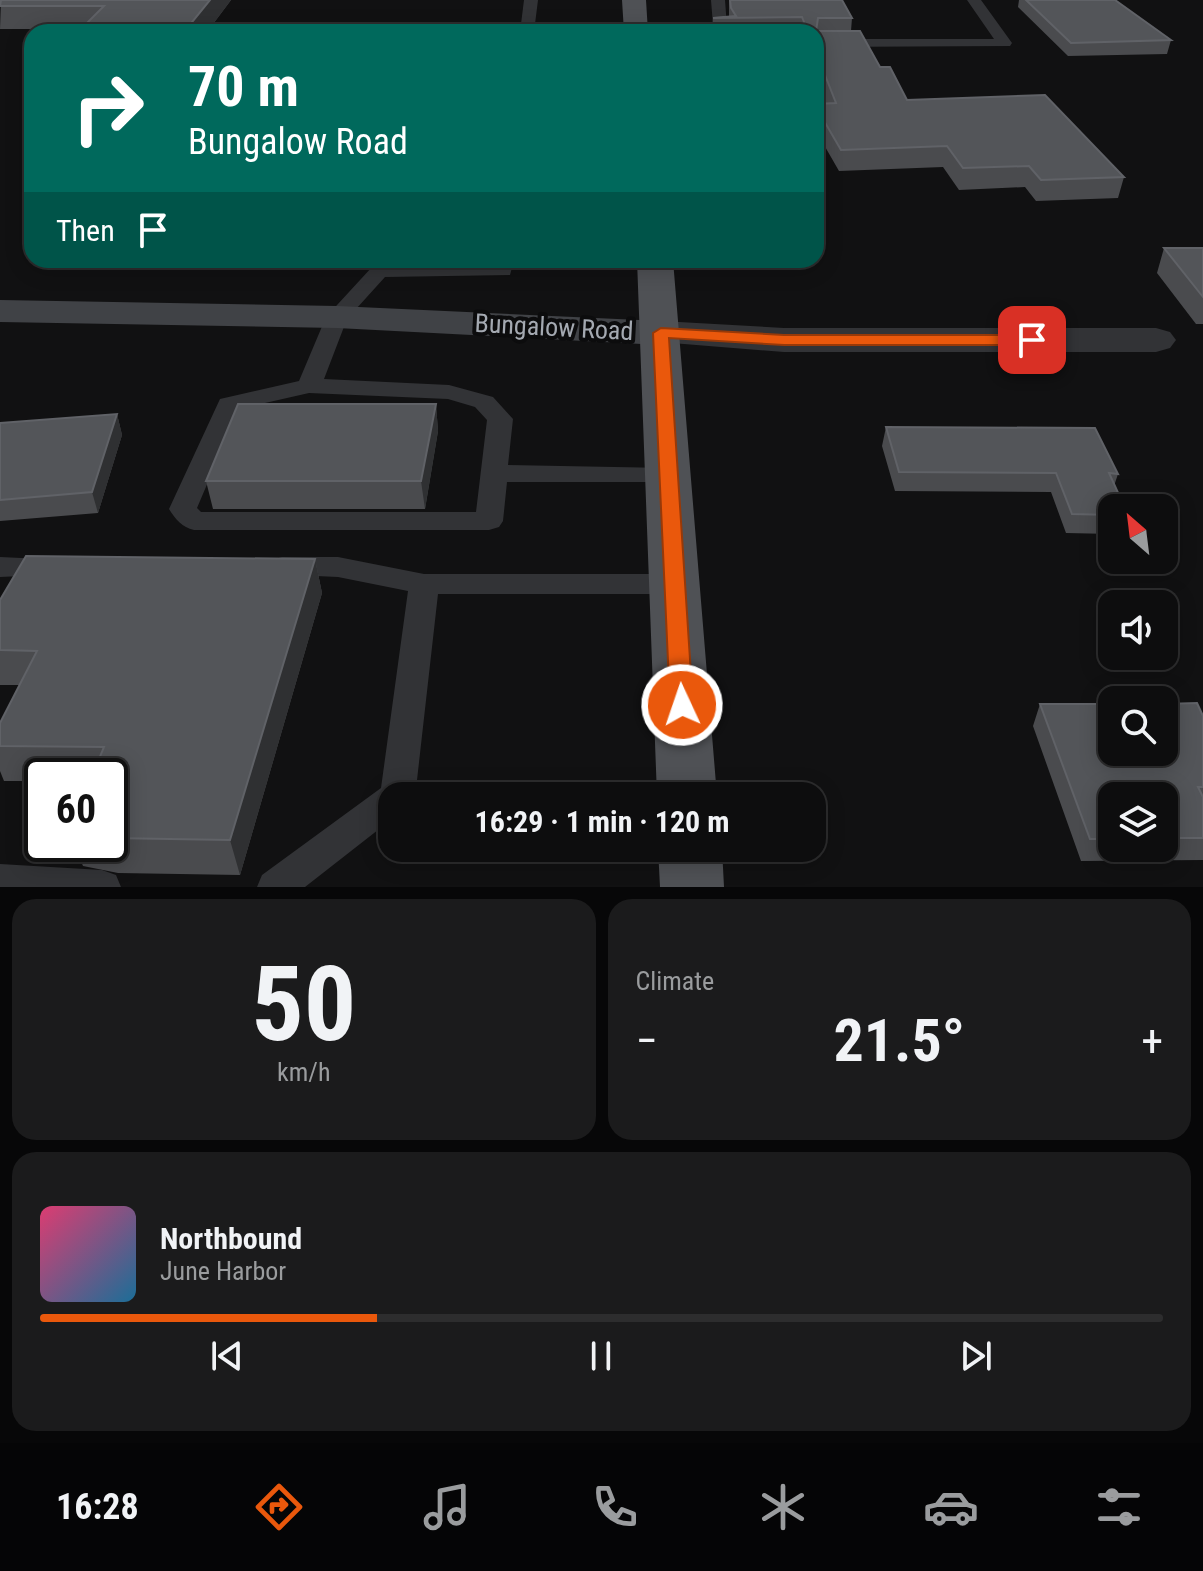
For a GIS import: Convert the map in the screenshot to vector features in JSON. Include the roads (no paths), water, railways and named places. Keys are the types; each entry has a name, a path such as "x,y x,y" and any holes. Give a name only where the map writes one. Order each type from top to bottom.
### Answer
{"main road":[{"path":"634,0 636,24"},
{"path":"656,268 686,782"},
{"path":"691,862 692,887"}],"street":[{"name":"Bungalow Road","path":"0,311 337,317 784,340 1156,340"}],"lane":[{"path":"528,24 531,0"},
{"path":"718,0 722,24"},
{"path":"824,43 1005,43 974,0"},
{"path":"309,386 337,317 379,271 428,268"},
{"path":"309,386 449,392 484,402 500,419 496,473 489,521 194,521 183,509 229,404 309,386"},
{"path":"496,473 668,476"},
{"path":"0,567 77,567"},
{"path":"261,567 338,567 424,584 674,584"},
{"path":"397,782 424,584"},
{"path":"276,887 378,809"},
{"path":"0,881 102,887"}]}
